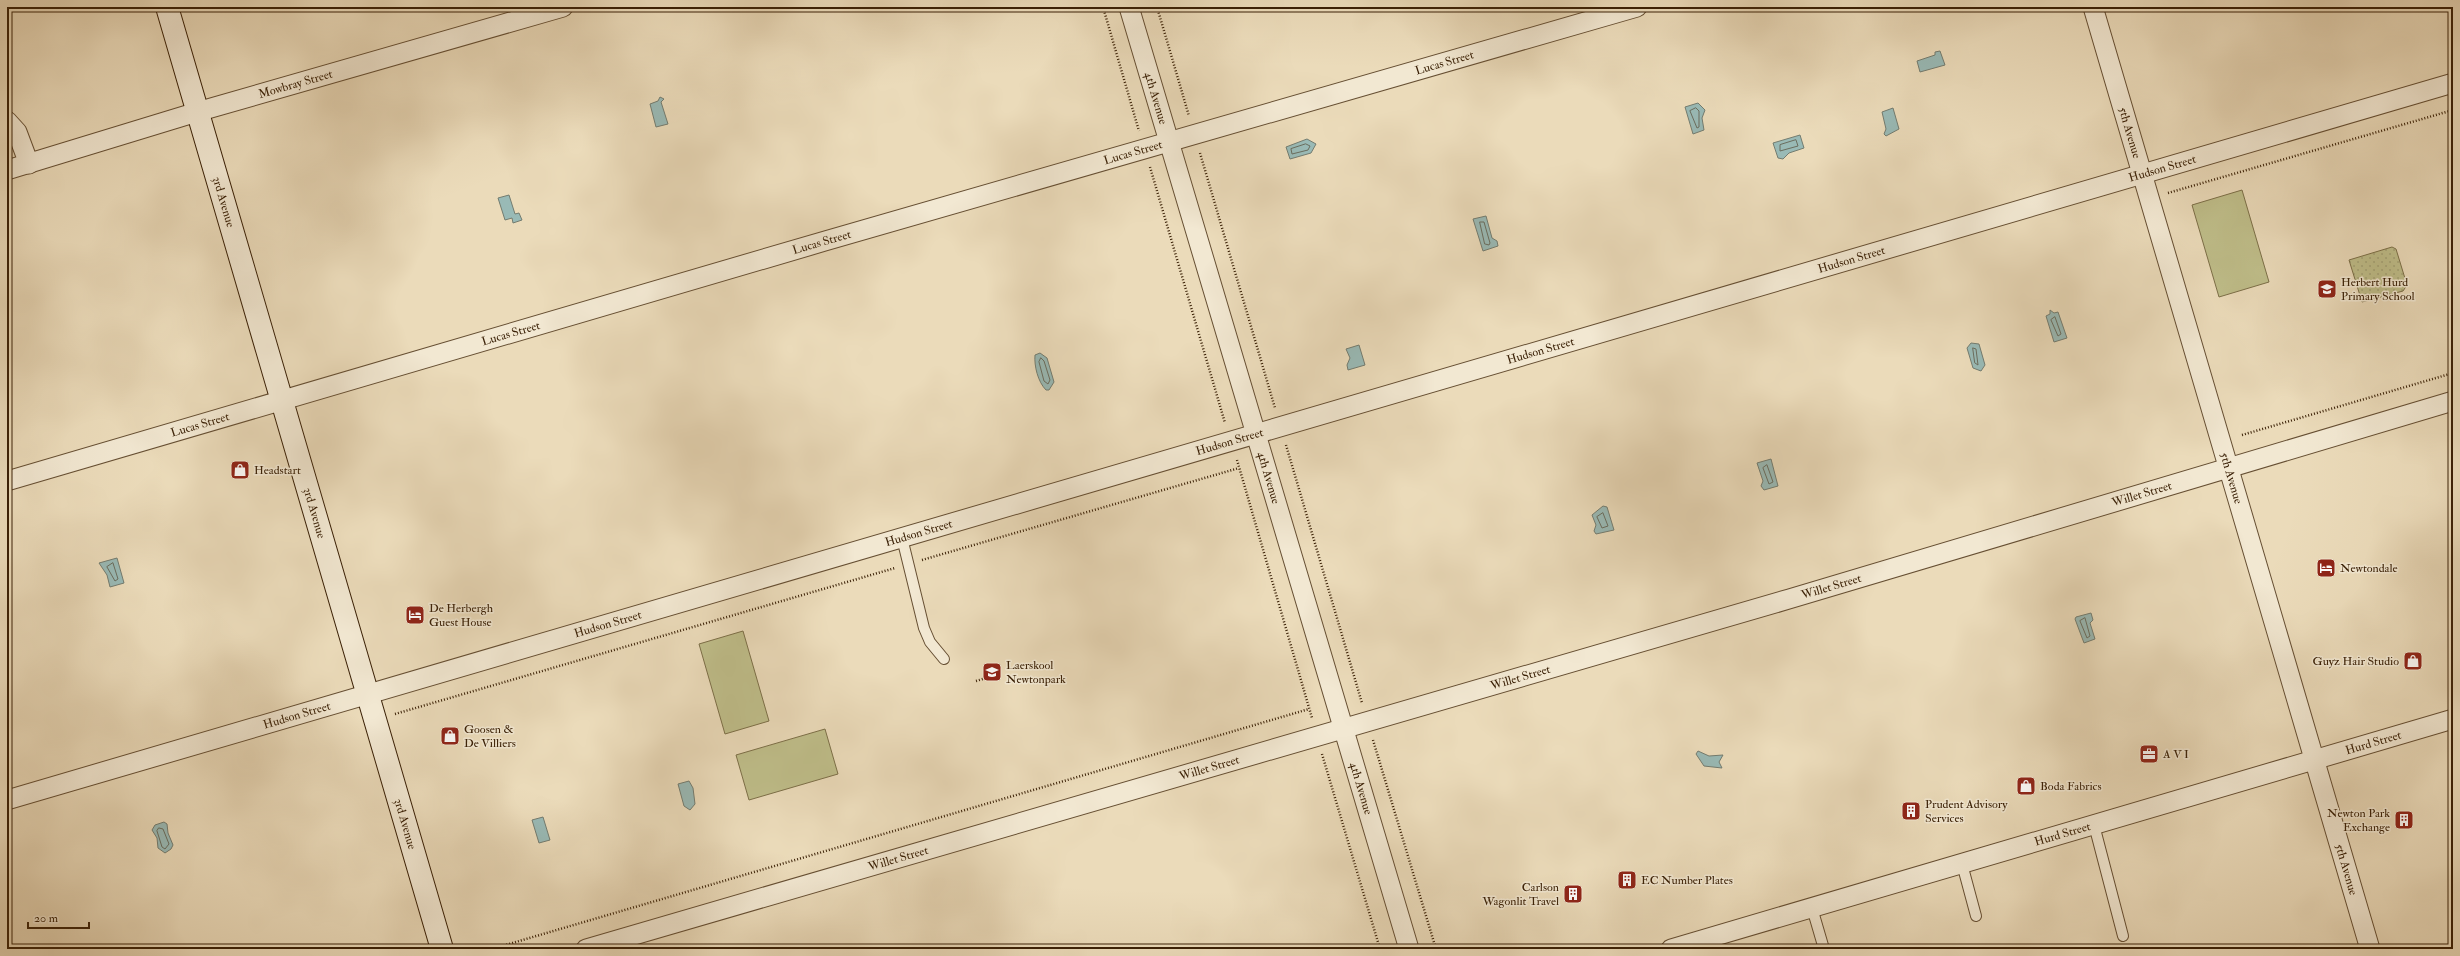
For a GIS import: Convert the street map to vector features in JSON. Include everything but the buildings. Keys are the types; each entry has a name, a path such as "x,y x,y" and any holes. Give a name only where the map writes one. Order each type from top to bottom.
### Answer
{"street":[{"name":"3rd Avenue","path":"167,7 442,949"},
{"name":"Mowbray Street","path":"7,170 197,112 563,7"},
{"name":"4th Avenue","path":"1129,7 1409,949"},
{"name":"Lucas Street","path":"7,481 1638,7"},
{"name":"5th Avenue","path":"2093,7 2370,949"},
{"name":"Hudson Street","path":"7,800 2453,84"},
{"path":"7,121 17,132 29,164"},
{"name":"Willet Street","path":"586,949 1344,727 1781,601 2453,401"},
{"name":"Hurd Street","path":"1671,949 2453,719"}],"lane":[{"path":"902,538 924,628 930,642 944,659"},
{"path":"2094,825 2123,936"},
{"path":"1962,864 1976,916"},
{"path":"1812,908 1824,949"}],"path":[{"path":"1103,7 1380,949"},
{"path":"1157,7 1367,721 1436,949"},
{"path":"2170,193 2453,110"},
{"path":"2242,436 2453,373"},
{"path":"376,719 1239,468"},
{"path":"976,681 1000,674"},
{"path":"492,949 1309,709"}],"shaded area":[{"path":"2242,190 2269,282 2219,297 2192,205"},
{"path":"2392,247 2396,249 2407,285 2403,291 2362,302 2349,260"},
{"path":"743,631 769,721 725,734 699,644"},
{"path":"825,729 838,774 749,800 736,755"}],"water":[{"path":"1940,51 1945,65 1920,72 1917,61 1935,55 1935,52"},
{"path":"660,97 664,99 661,102 668,124 656,127 650,104 658,101"},
{"path":"1698,103 1705,110 1702,118 1704,130 1693,134 1685,107"},
{"path":"1893,108 1899,129 1886,136 1884,134 1886,129 1882,112"},
{"path":"1800,135 1804,148 1789,153 1783,159 1778,158 1773,143"},
{"path":"1307,139 1316,144 1311,153 1290,159 1286,147"},
{"path":"509,195 515,214 519,213 522,220 513,223 512,218 505,220 498,198"},
{"path":"1486,216 1492,238 1497,241 1498,246 1483,251 1473,219"},
{"path":"2050,310 2054,313 2058,312 2067,338 2054,342 2046,316 2050,314"},
{"path":"1971,343 1979,344 1985,365 1981,371 1973,368 1967,348"},
{"path":"1359,345 1365,365 1348,370 1347,365 1350,358 1346,349"},
{"path":"1040,353 1047,358 1054,382 1049,390 1046,390 1043,387 1036,369 1035,355"},
{"path":"1771,459 1778,486 1764,490 1761,486 1763,481 1757,463"},
{"path":"1603,506 1607,507 1614,530 1596,534 1594,531 1596,525 1592,515"},
{"path":"117,558 124,583 110,587 107,575 99,563"},
{"path":"2091,613 2093,620 2090,623 2095,639 2084,643 2075,619 2076,617"},
{"path":"1698,751 1709,756 1723,755 1719,762 1722,768 1704,766 1696,754"},
{"path":"689,781 693,788 695,804 690,810 684,806 678,784"},
{"path":"543,817 550,840 539,843 532,820"},
{"path":"164,822 167,824 168,833 173,845 171,849 165,853 158,848 157,838 152,830 155,825"}],"place":[{"name":"Herbert Hurd Primary School","path":"2327,289"},
{"name":"Headstart","path":"240,470"},
{"name":"Newtondale","path":"2326,568"},
{"name":"De Herbergh Guest House","path":"415,615"},
{"name":"Guyz Hair Studio","path":"2413,661"},
{"name":"Laerskool Newtonpark","path":"992,672"},
{"name":"Goosen & De Villiers","path":"450,736"},
{"name":"A V I","path":"2149,754"},
{"name":"Boda Fabrics","path":"2026,786"},
{"name":"Prudent Advisory Services","path":"1911,811"},
{"name":"Newton Park Exchange","path":"2404,820"},
{"name":"EC Number Plates","path":"1627,880"},
{"name":"Carlson Wagonlit Travel","path":"1573,894"}]}
